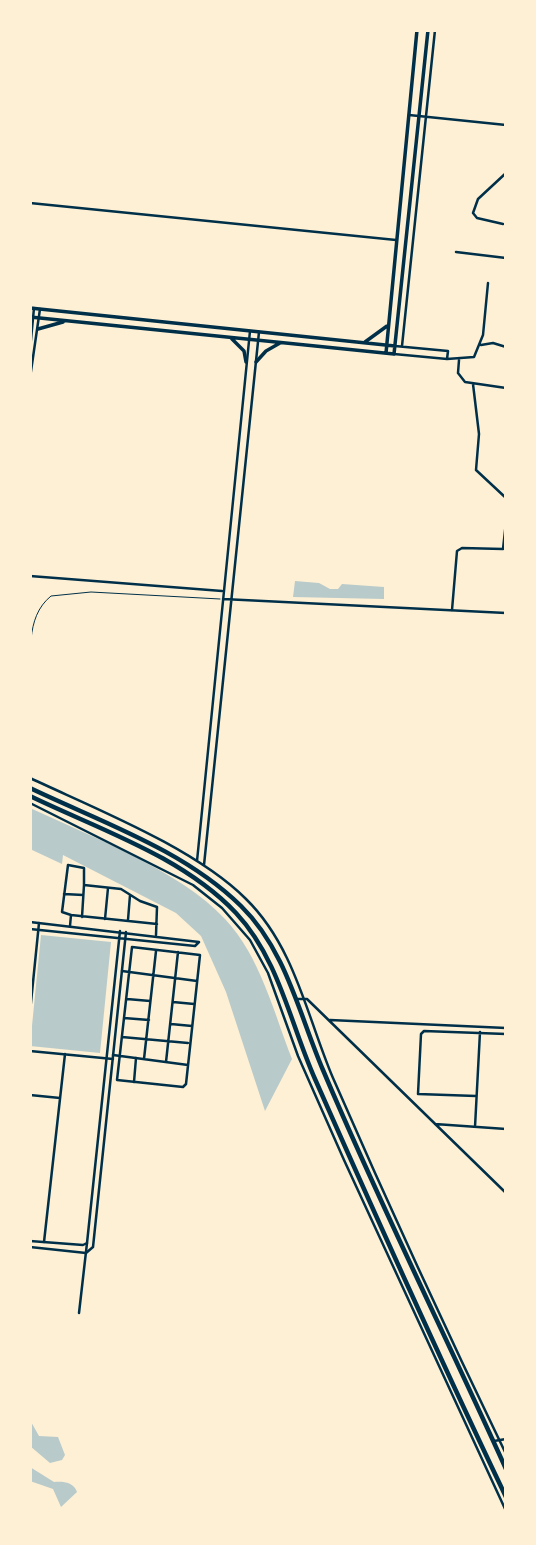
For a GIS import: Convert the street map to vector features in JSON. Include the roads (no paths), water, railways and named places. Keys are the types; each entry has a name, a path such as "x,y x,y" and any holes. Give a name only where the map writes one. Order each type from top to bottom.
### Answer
{"highway":[{"path":"32,788 161,851 205,876 227,894 263,933 296,999 427,1300 496,1440 506,1469"},
{"path":"30,796 159,858 225,902 252,933 270,961 301,1044 504,1497"},
{"path":"304,1021 312,1019"},
{"path":"295,1046 301,1044"},
{"path":"396,1232 403,1229"},
{"path":"427,1300 435,1298"},
{"path":"444,1335 450,1332"}],"main road":[{"path":"386,353 417,30"},
{"path":"31,317 394,354 428,30"},
{"path":"32,308 395,345"},
{"path":"38,329 68,320"},
{"path":"363,342 375,338 389,323"},
{"path":"229,337 244,351 246,362"},
{"path":"256,362 266,351 282,342"}],"street":[{"path":"402,346 435,30"},
{"path":"409,115 506,125"},
{"path":"503,225 477,218 474,213 478,199 506,173"},
{"path":"30,203 397,241"},
{"path":"456,252 506,258"},
{"path":"394,354 459,360 474,357 481,345 488,283"},
{"path":"30,350 32,308"},
{"path":"30,378 40,309"},
{"path":"197,861 250,331"},
{"path":"204,865 259,332"},
{"path":"481,345 494,342 506,347"},
{"path":"395,345 448,351 447,359"},
{"path":"459,360 459,376 473,384 506,388"},
{"path":"473,384 479,434 476,470 506,498"},
{"path":"452,610 457,551 462,548 503,549 506,522"},
{"path":"30,576 223,591"},
{"path":"222,599 506,613"},
{"path":"30,778 204,865 229,884 262,917 277,937 304,997 350,1123 435,1298 496,1440 506,1454"},
{"path":"30,803 181,878 222,908 258,954 295,1046 504,1497 506,1511"},
{"path":"82,917 84,868 67,865 62,912 82,917 157,924"},
{"path":"84,886 121,890 157,907 156,935"},
{"path":"105,919 108,888"},
{"path":"64,894 83,895"},
{"path":"128,921 131,895"},
{"path":"70,926 71,915"},
{"path":"30,922 199,942 195,946 30,929"},
{"path":"30,1012 39,923"},
{"path":"79,1313 120,931"},
{"path":"30,1247 86,1253 93,1247 126,932"},
{"path":"132,947 178,952 200,955 188,1065 183,1087 117,1080 132,947"},
{"path":"144,1059 156,950"},
{"path":"166,1062 178,952"},
{"path":"122,971 197,981"},
{"path":"296,999 304,997"},
{"path":"304,997 506,1193"},
{"path":"127,999 150,1001"},
{"path":"173,1002 194,1004"},
{"path":"124,1018 149,1020"},
{"path":"330,1020 506,1028"},
{"path":"171,1024 192,1026"},
{"path":"476,1096 418,1094 423,1032 506,1034"},
{"path":"475,1127 480,1032"},
{"path":"122,1037 189,1044"},
{"path":"30,1051 106,1058 120,1056 188,1065"},
{"path":"44,1242 65,1054"},
{"path":"134,1082 136,1058"},
{"path":"30,1095 60,1098"},
{"path":"435,1124 506,1129"},
{"path":"30,1241 83,1245 87,1243"},
{"path":"496,1440 506,1439"}],"lane":[{"path":"30,688 32,630 40,608 51,596 91,592 222,599"}]}
